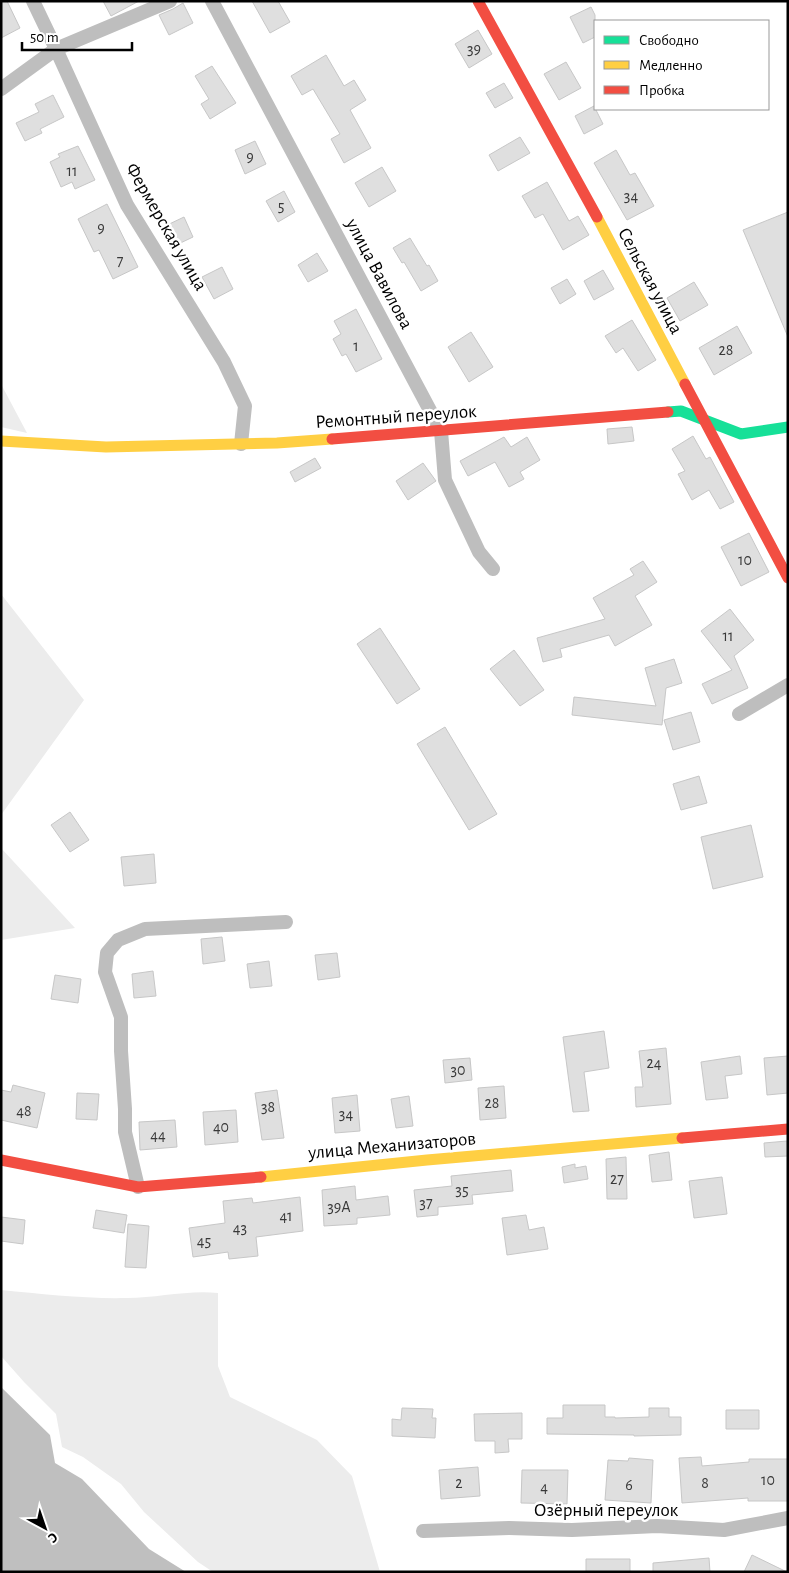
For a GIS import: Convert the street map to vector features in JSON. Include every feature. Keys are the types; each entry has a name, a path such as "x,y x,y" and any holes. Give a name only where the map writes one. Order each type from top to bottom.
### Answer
{"street":[{"name":"Фермерская улица","path":"33,1 127,205 224,362 245,406 241,444"},
{"path":"1,89 56,49 170,1"},
{"name":"улица Вавилова","path":"212,1 441,431 444,480 479,552 493,569"},
{"name":"Сельская улица","path":"478,1 580,186 788,578"},
{"name":"Ремонтный переулок","path":"1,441 106,447 277,443 681,411 741,434 788,427"},
{"path":"739,714 788,685"},
{"path":"138,1187 125,1132 121,1017 105,972 107,953 118,940 144,930 286,922"},
{"name":"улица Механизаторов","path":"1,1160 138,1187 788,1129"},
{"name":"Озёрный переулок","path":"423,1531 509,1528 572,1530 657,1526 724,1530 788,1518"}],"shaded area":[{"path":"1,384 27,433 1,427"},
{"path":"1,594 84,700 1,815"},
{"path":"1,848 75,928 1,940"},
{"path":"1,1290 111,1298 138,1298 206,1292 218,1293 218,1366 230,1397 317,1440 352,1476 380,1572 213,1572 198,1562 144,1512 121,1484 83,1457 62,1447 56,1414 1,1356"},
{"path":"1,1387 50,1435 55,1463 82,1479 149,1549 186,1572 1,1572"}],"building":[{"path":"1,1 7,1 20,28 1,38"},
{"path":"103,1 139,1 111,16"},
{"path":"252,1 278,1 290,22 270,33"},
{"path":"183,3 193,23 169,35 159,15"},
{"path":"591,7 595,15 594,38 583,43 570,17"},
{"path":"478,30 492,54 469,68 455,44"},
{"path":"326,55 344,86 354,80 366,100 350,110 371,148 344,163 331,139 340,134 313,89 302,95 291,76"},
{"path":"566,62 581,88 559,100 544,74"},
{"path":"212,66 236,103 210,119 201,104 209,99 195,76"},
{"path":"504,83 513,98 495,108 486,93"},
{"path":"53,95 64,117 40,129 42,133 25,141 16,123 39,112 35,104"},
{"path":"594,106 594,110 596,110 603,124 584,134 575,116"},
{"path":"520,137 530,153 498,171 489,155"},
{"path":"255,141 266,164 245,174 235,150"},
{"path":"78,146 95,180 75,189 72,182 61,187 50,162 60,157 58,154"},
{"path":"616,150 630,175 635,173 654,206 627,220 594,163"},
{"path":"382,167 396,191 369,207 355,183"},
{"path":"547,182 569,221 578,216 589,235 563,250 543,214 535,218 522,196"},
{"path":"284,191 295,212 278,222 266,201"},
{"path":"107,204 138,267 113,279 99,250 94,252 78,219"},
{"path":"788,212 788,337 743,230"},
{"path":"184,217 193,237 172,247 163,227"},
{"path":"410,238 438,281 421,291 404,262 402,263 393,248"},
{"path":"317,253 328,271 308,282 298,265"},
{"path":"222,267 233,289 214,299 202,277"},
{"path":"603,270 614,289 594,300 584,281"},
{"path":"567,279 576,294 560,304 551,288"},
{"path":"694,282 708,305 680,321 667,298"},
{"path":"356,309 382,359 356,372 346,354 342,356 333,339 341,334 334,321"},
{"path":"632,320 656,360 638,371 623,348 616,353 605,336"},
{"path":"737,326 752,353 714,375 699,348"},
{"path":"471,332 493,367 469,382 448,347"},
{"path":"632,427 634,441 608,444 607,429"},
{"path":"693,436 706,459 710,457 734,502 720,509 709,490 692,500 678,474 685,471 672,449"},
{"path":"504,437 511,447 527,437 540,460 520,472 524,479 509,487 495,462 468,476 460,461"},
{"path":"315,458 321,468 295,482 290,472"},
{"path":"423,463 436,481 408,500 396,481"},
{"path":"749,533 769,572 741,586 721,547"},
{"path":"643,561 657,582 635,596 652,625 615,646 609,635 560,649 562,657 543,662 537,638 605,619 593,598 634,575 630,569"},
{"path":"730,609 754,640 734,656 748,688 712,704 702,684 732,670 701,631"},
{"path":"380,628 420,689 397,704 357,644"},
{"path":"514,650 544,690 520,706 490,669"},
{"path":"674,659 682,683 666,688 662,725 572,715 574,697 656,706 645,668"},
{"path":"691,712 700,742 673,750 664,720"},
{"path":"445,727 497,814 469,830 417,744"},
{"path":"699,776 707,803 681,810 673,784"},
{"path":"70,812 89,840 70,852 51,825"},
{"path":"751,825 763,877 713,889 701,837"},
{"path":"154,854 156,883 124,886 121,857"},
{"path":"222,937 225,961 203,964 201,939"},
{"path":"337,953 340,977 318,980 315,955"},
{"path":"269,961 272,986 250,988 247,964"},
{"path":"153,971 156,996 134,998 132,974"},
{"path":"55,975 81,979 78,1003 51,999"},
{"path":"604,1031 609,1068 584,1072 589,1111 573,1112 563,1037"},
{"path":"666,1048 671,1104 636,1107 635,1087 643,1087 639,1051"},
{"path":"740,1056 742,1074 725,1076 728,1098 706,1100 701,1062"},
{"path":"788,1056 788,1093 767,1095 764,1058"},
{"path":"470,1058 472,1080 445,1083 443,1060"},
{"path":"13,1085 45,1093 37,1128 1,1120 1,1090 11,1092"},
{"path":"504,1086 506,1118 480,1120 478,1088"},
{"path":"277,1090 284,1138 262,1140 255,1093"},
{"path":"77,1093 99,1094 97,1120 76,1119"},
{"path":"357,1095 360,1131 335,1133 332,1098"},
{"path":"409,1096 413,1126 396,1128 391,1099"},
{"path":"236,1110 238,1142 205,1145 203,1112"},
{"path":"175,1120 177,1147 140,1150 139,1122"},
{"path":"787,1141 788,1156 765,1157 764,1143"},
{"path":"669,1152 672,1180 652,1182 649,1155"},
{"path":"626,1157 627,1199 607,1199 606,1159"},
{"path":"575,1164 575,1168 586,1166 588,1179 564,1183 562,1167"},
{"path":"511,1170 513,1191 472,1195 473,1204 438,1207 438,1215 417,1217 414,1190 452,1186 451,1176"},
{"path":"722,1177 727,1214 694,1218 689,1181"},
{"path":"355,1186 356,1200 388,1196 390,1215 357,1218 357,1224 324,1226 322,1190"},
{"path":"300,1197 303,1231 256,1237 258,1256 229,1259 228,1252 193,1257 189,1228 225,1223 223,1201 252,1198 253,1203"},
{"path":"96,1210 127,1215 124,1233 93,1228"},
{"path":"526,1215 529,1230 544,1227 548,1249 507,1255 502,1218"},
{"path":"1,1217 25,1220 23,1244 1,1241"},
{"path":"128,1224 149,1226 146,1268 125,1267"},
{"path":"563,1405 605,1405 605,1417 615,1418 649,1417 649,1408 669,1408 669,1417 681,1417 681,1435 547,1434 547,1418 563,1418"},
{"path":"402,1408 433,1409 432,1418 436,1418 435,1438 392,1436 392,1419 401,1420"},
{"path":"726,1410 759,1410 759,1429 726,1429"},
{"path":"522,1413 522,1439 508,1439 509,1452 495,1453 495,1441 475,1441 474,1414"},
{"path":"701,1457 702,1466 749,1462 749,1459 788,1459 788,1501 748,1501 748,1498 682,1503 679,1458"},
{"path":"629,1458 653,1460 651,1503 605,1500 608,1460 628,1461"},
{"path":"478,1467 480,1496 441,1499 439,1470"},
{"path":"522,1470 568,1470 567,1504 521,1503"},
{"path":"752,1555 787,1572 744,1572"},
{"path":"709,1558 710,1572 653,1572 653,1563"},
{"path":"586,1559 630,1559 630,1572 586,1572"}],"traffic: fast":[{"path":"668,412 681,411 741,434 788,427"}],"traffic: slow":[{"path":"597,217 685,384"},
{"path":"1,441 106,447 277,443 332,439"},
{"path":"261,1177 427,1160 682,1138"}],"traffic: jam":[{"path":"478,1 597,217"},
{"path":"685,384 788,578"},
{"path":"332,439 668,412"},
{"path":"682,1138 788,1129"},
{"path":"1,1160 138,1187 261,1177"}]}
